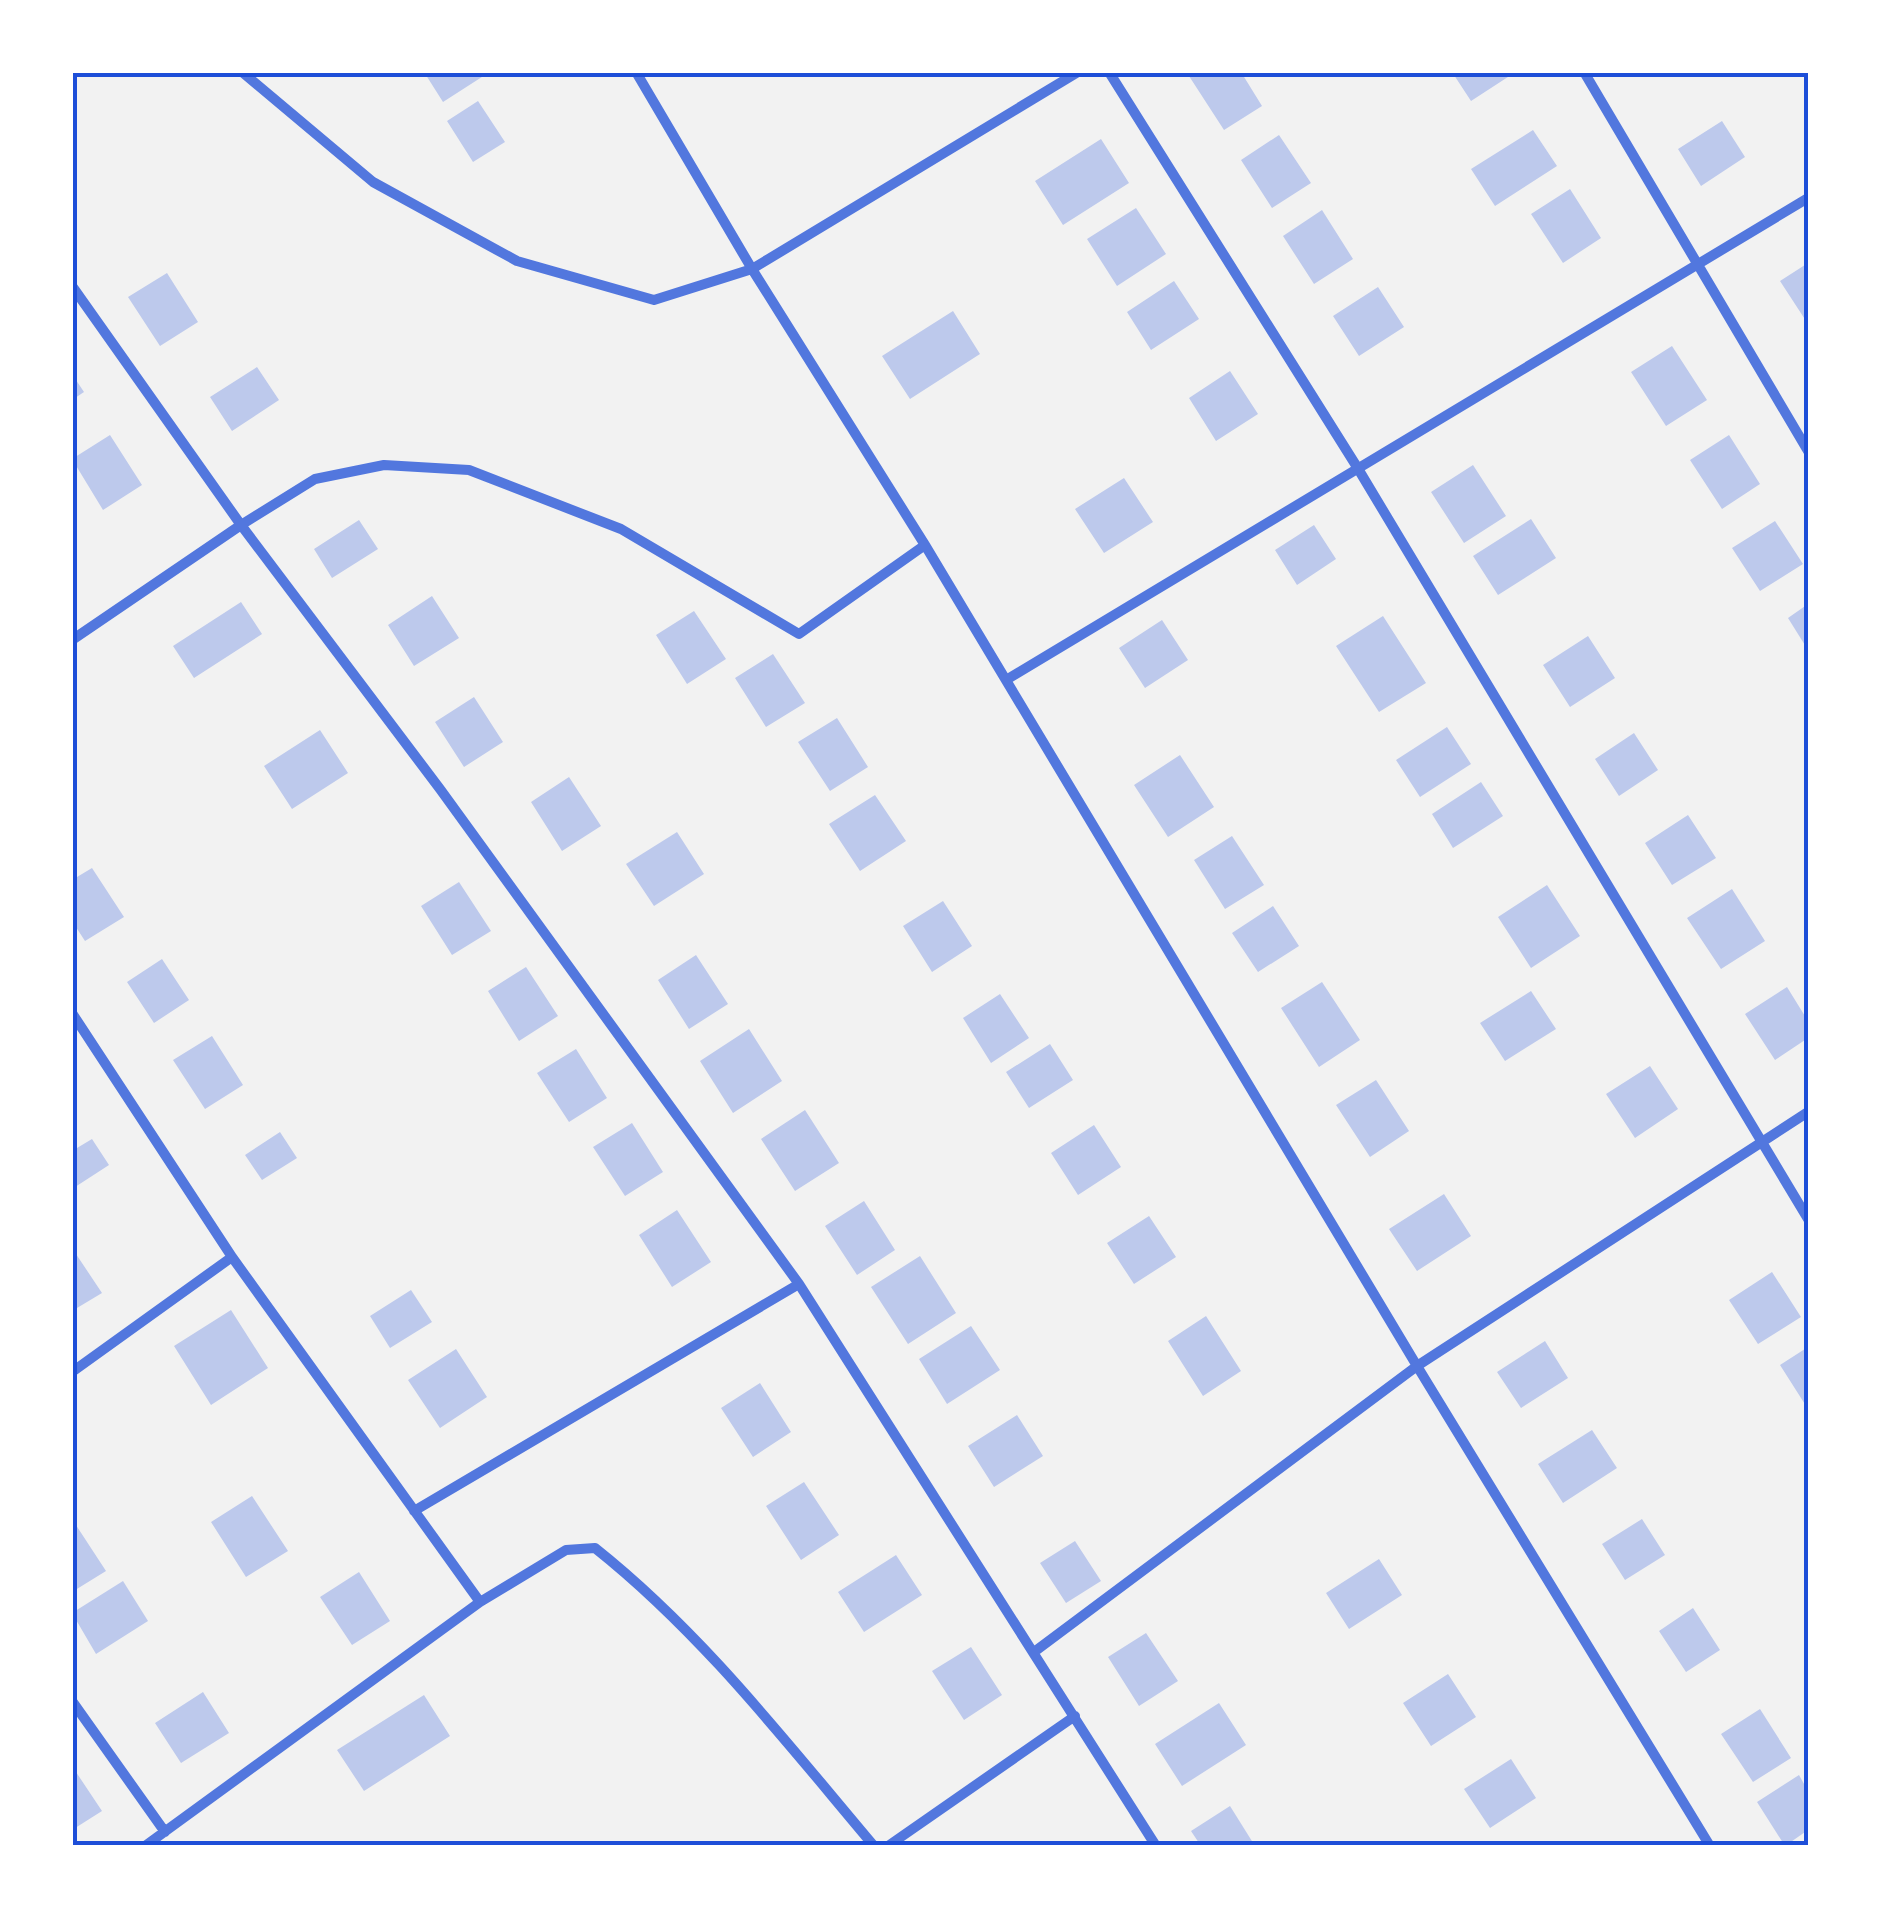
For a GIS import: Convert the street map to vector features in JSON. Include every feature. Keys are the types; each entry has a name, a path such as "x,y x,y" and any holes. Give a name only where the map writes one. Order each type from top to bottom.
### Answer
{"street":[{"path":"242,72 373,182 517,261 654,300 752,268 1078,72"},
{"path":"636,72 1710,1846"},
{"path":"1109,72 1357,467 1808,1218"},
{"path":"1584,72 1808,451"},
{"path":"1006,680 1808,198"},
{"path":"72,286 241,525 440,788 800,1284 1156,1846"},
{"path":"72,640 315,479 384,465 469,470 621,529 799,634 925,545"},
{"path":"72,1013 232,1256 480,1602"},
{"path":"1034,1652 1417,1366 1808,1112"},
{"path":"72,1372 232,1256"},
{"path":"414,1511 800,1284"},
{"path":"145,1846 480,1602 566,1550 595,1548 636,1580 722,1667 874,1846"},
{"path":"72,1701 165,1832"},
{"path":"888,1846 1075,1716"}],"building":[{"path":"424,72 483,72 485,75 443,102"},
{"path":"1195,72 1241,72 1262,106 1224,130 1189,76"},
{"path":"1452,72 1509,72 1511,75 1471,101"},
{"path":"478,101 505,142 473,162 447,121"},
{"path":"1722,121 1745,157 1701,186 1678,149"},
{"path":"1533,130 1557,166 1495,206 1471,169"},
{"path":"1279,135 1311,183 1272,208 1241,160"},
{"path":"1101,139 1129,183 1063,225 1035,181"},
{"path":"1570,189 1601,238 1563,263 1531,214"},
{"path":"1136,208 1166,254 1117,286 1087,239"},
{"path":"1322,210 1353,259 1314,284 1283,236"},
{"path":"1808,263 1808,324 1780,281"},
{"path":"167,273 198,322 160,346 128,297"},
{"path":"1174,281 1199,319 1151,350 1127,312"},
{"path":"1378,287 1404,327 1359,356 1333,316"},
{"path":"953,311 980,354 910,399 882,356"},
{"path":"1672,346 1707,400 1666,426 1631,372"},
{"path":"257,367 279,400 232,431 210,397"},
{"path":"1230,371 1258,414 1216,441 1189,398"},
{"path":"72,374 84,392 72,400"},
{"path":"110,435 142,485 103,510 72,459"},
{"path":"1729,435 1760,484 1722,509 1690,460"},
{"path":"1473,465 1506,516 1464,543 1431,492"},
{"path":"1124,478 1153,522 1104,553 1075,509"},
{"path":"1531,519 1556,558 1498,595 1473,556"},
{"path":"359,520 378,549 332,578 314,549"},
{"path":"1775,521 1803,564 1760,591 1732,548"},
{"path":"1314,525 1336,559 1297,585 1275,550"},
{"path":"432,596 459,638 414,666 388,625"},
{"path":"241,602 262,634 194,678 173,646"},
{"path":"1808,604 1808,650 1788,618"},
{"path":"694,611 726,659 687,684 656,635"},
{"path":"1383,616 1426,683 1379,712 1336,646"},
{"path":"1162,620 1188,660 1145,688 1119,648"},
{"path":"1588,636 1615,678 1570,707 1543,665"},
{"path":"773,654 805,703 766,727 735,678"},
{"path":"474,697 503,742 464,767 435,722"},
{"path":"837,718 868,767 830,791 798,742"},
{"path":"1447,727 1471,764 1420,797 1396,760"},
{"path":"320,730 348,773 292,809 264,766"},
{"path":"1634,733 1658,770 1619,796 1595,759"},
{"path":"1180,755 1214,807 1168,837 1134,785"},
{"path":"569,777 601,826 562,851 531,802"},
{"path":"1481,782 1503,816 1453,848 1432,814"},
{"path":"875,795 906,841 860,871 829,824"},
{"path":"1688,815 1716,858 1672,885 1645,843"},
{"path":"677,832 704,874 654,906 626,864"},
{"path":"1232,836 1264,885 1225,909 1194,860"},
{"path":"92,868 124,917 85,941 72,921 72,880"},
{"path":"459,882 491,931 452,955 421,906"},
{"path":"1547,885 1580,936 1531,968 1498,917"},
{"path":"1732,889 1765,941 1721,969 1687,918"},
{"path":"943,901 972,946 932,972 903,926"},
{"path":"1273,906 1299,946 1258,972 1232,933"},
{"path":"696,955 728,1004 689,1029 658,980"},
{"path":"162,959 189,1000 154,1023 127,982"},
{"path":"526,967 558,1016 519,1041 488,991"},
{"path":"1322,982 1360,1040 1319,1067 1281,1008"},
{"path":"1787,987 1808,1021 1808,1038 1775,1060 1745,1014"},
{"path":"1531,991 1556,1029 1505,1061 1480,1023"},
{"path":"1000,994 1029,1038 991,1063 963,1018"},
{"path":"749,1029 782,1081 733,1113 700,1061"},
{"path":"212,1036 243,1085 205,1109 173,1060"},
{"path":"1050,1044 1073,1080 1029,1108 1006,1072"},
{"path":"576,1049 607,1098 569,1122 537,1073"},
{"path":"1650,1066 1678,1109 1635,1138 1606,1094"},
{"path":"1376,1080 1409,1131 1370,1157 1336,1105"},
{"path":"805,1110 839,1163 795,1191 761,1139"},
{"path":"632,1123 663,1172 625,1196 593,1147"},
{"path":"1094,1125 1121,1167 1078,1195 1051,1153"},
{"path":"280,1132 297,1158 262,1180 245,1155"},
{"path":"92,1139 109,1165 72,1189 72,1151"},
{"path":"1444,1194 1471,1236 1417,1271 1389,1229"},
{"path":"864,1201 895,1250 857,1275 825,1226"},
{"path":"677,1210 711,1262 672,1287 639,1235"},
{"path":"1149,1216 1176,1257 1134,1284 1107,1243"},
{"path":"72,1248 102,1293 72,1311"},
{"path":"920,1256 956,1313 908,1344 871,1287"},
{"path":"1772,1272 1801,1317 1758,1344 1729,1300"},
{"path":"411,1290 432,1322 390,1348 370,1316"},
{"path":"231,1310 268,1368 211,1405 174,1346"},
{"path":"1206,1316 1241,1371 1203,1396 1168,1341"},
{"path":"971,1326 1000,1370 947,1404 919,1359"},
{"path":"1545,1341 1568,1378 1521,1408 1497,1372"},
{"path":"1808,1347 1808,1409 1780,1365"},
{"path":"456,1349 487,1397 440,1428 408,1380"},
{"path":"760,1383 791,1432 753,1457 721,1408"},
{"path":"1017,1415 1043,1456 994,1487 968,1446"},
{"path":"1592,1430 1617,1468 1563,1503 1538,1464"},
{"path":"804,1482 839,1535 801,1560 766,1506"},
{"path":"252,1496 288,1551 246,1577 211,1522"},
{"path":"72,1519 106,1571 72,1592"},
{"path":"1642,1519 1665,1555 1625,1580 1602,1544"},
{"path":"1075,1541 1101,1581 1066,1603 1040,1563"},
{"path":"896,1555 922,1595 864,1632 838,1592"},
{"path":"1379,1559 1402,1595 1349,1629 1326,1593"},
{"path":"359,1572 390,1621 352,1645 320,1597"},
{"path":"123,1581 148,1621 96,1654 72,1613"},
{"path":"1693,1608 1720,1650 1686,1672 1659,1631"},
{"path":"1146,1633 1178,1681 1139,1706 1108,1657"},
{"path":"971,1647 1002,1695 964,1720 932,1671"},
{"path":"1448,1674 1476,1717 1431,1746 1403,1703"},
{"path":"203,1692 229,1733 181,1763 155,1723"},
{"path":"424,1695 450,1736 364,1791 337,1750"},
{"path":"1219,1703 1246,1745 1182,1786 1155,1744"},
{"path":"1760,1709 1791,1758 1753,1782 1721,1734"},
{"path":"1511,1759 1536,1798 1490,1828 1464,1789"},
{"path":"72,1766 102,1811 72,1830"},
{"path":"1799,1775 1808,1791 1808,1830 1785,1846 1757,1802"},
{"path":"1230,1806 1255,1846 1201,1846 1191,1831"}]}
